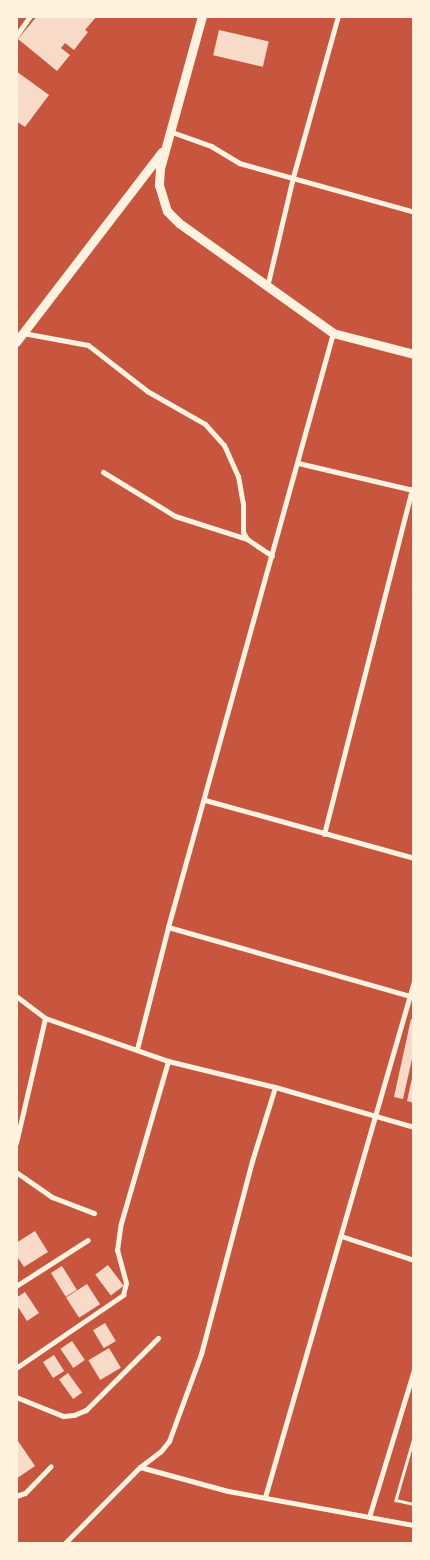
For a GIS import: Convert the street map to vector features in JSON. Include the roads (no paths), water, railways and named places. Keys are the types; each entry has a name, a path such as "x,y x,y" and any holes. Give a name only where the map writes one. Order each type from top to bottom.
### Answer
{"street":[{"path":"16,36 30,16"},
{"path":"202,16 164,150 159,185 167,211 179,223 333,333 414,354"},
{"path":"267,287 293,177 338,16"},
{"path":"169,131 211,146 239,163 414,212"},
{"path":"16,342 164,150"},
{"path":"23,333 88,346 147,391 206,424 224,445 238,476 243,503 243,532 247,540"},
{"path":"137,1049 168,927 205,800 333,333"},
{"path":"298,463 413,490 324,834"},
{"path":"103,472 175,516 247,540 272,556"},
{"path":"205,800 414,858"},
{"path":"168,927 410,996"},
{"path":"265,1497 414,981"},
{"path":"16,996 45,1018 168,1061 275,1087 414,1127"},
{"path":"16,1143 45,1018"},
{"path":"16,1368 123,1295 126,1282 117,1250 121,1223 168,1061"},
{"path":"64,1544 140,1467 161,1451 169,1440 202,1354 252,1161 275,1087"},
{"path":"16,1172 52,1198 94,1213"},
{"path":"341,1236 414,1260"},
{"path":"16,1286 88,1240"},
{"path":"16,1397 63,1416 80,1413 86,1410 158,1338"},
{"path":"369,1517 414,1370"},
{"path":"16,1496 25,1493 51,1466"},
{"path":"140,1467 228,1491 414,1526"}]}
